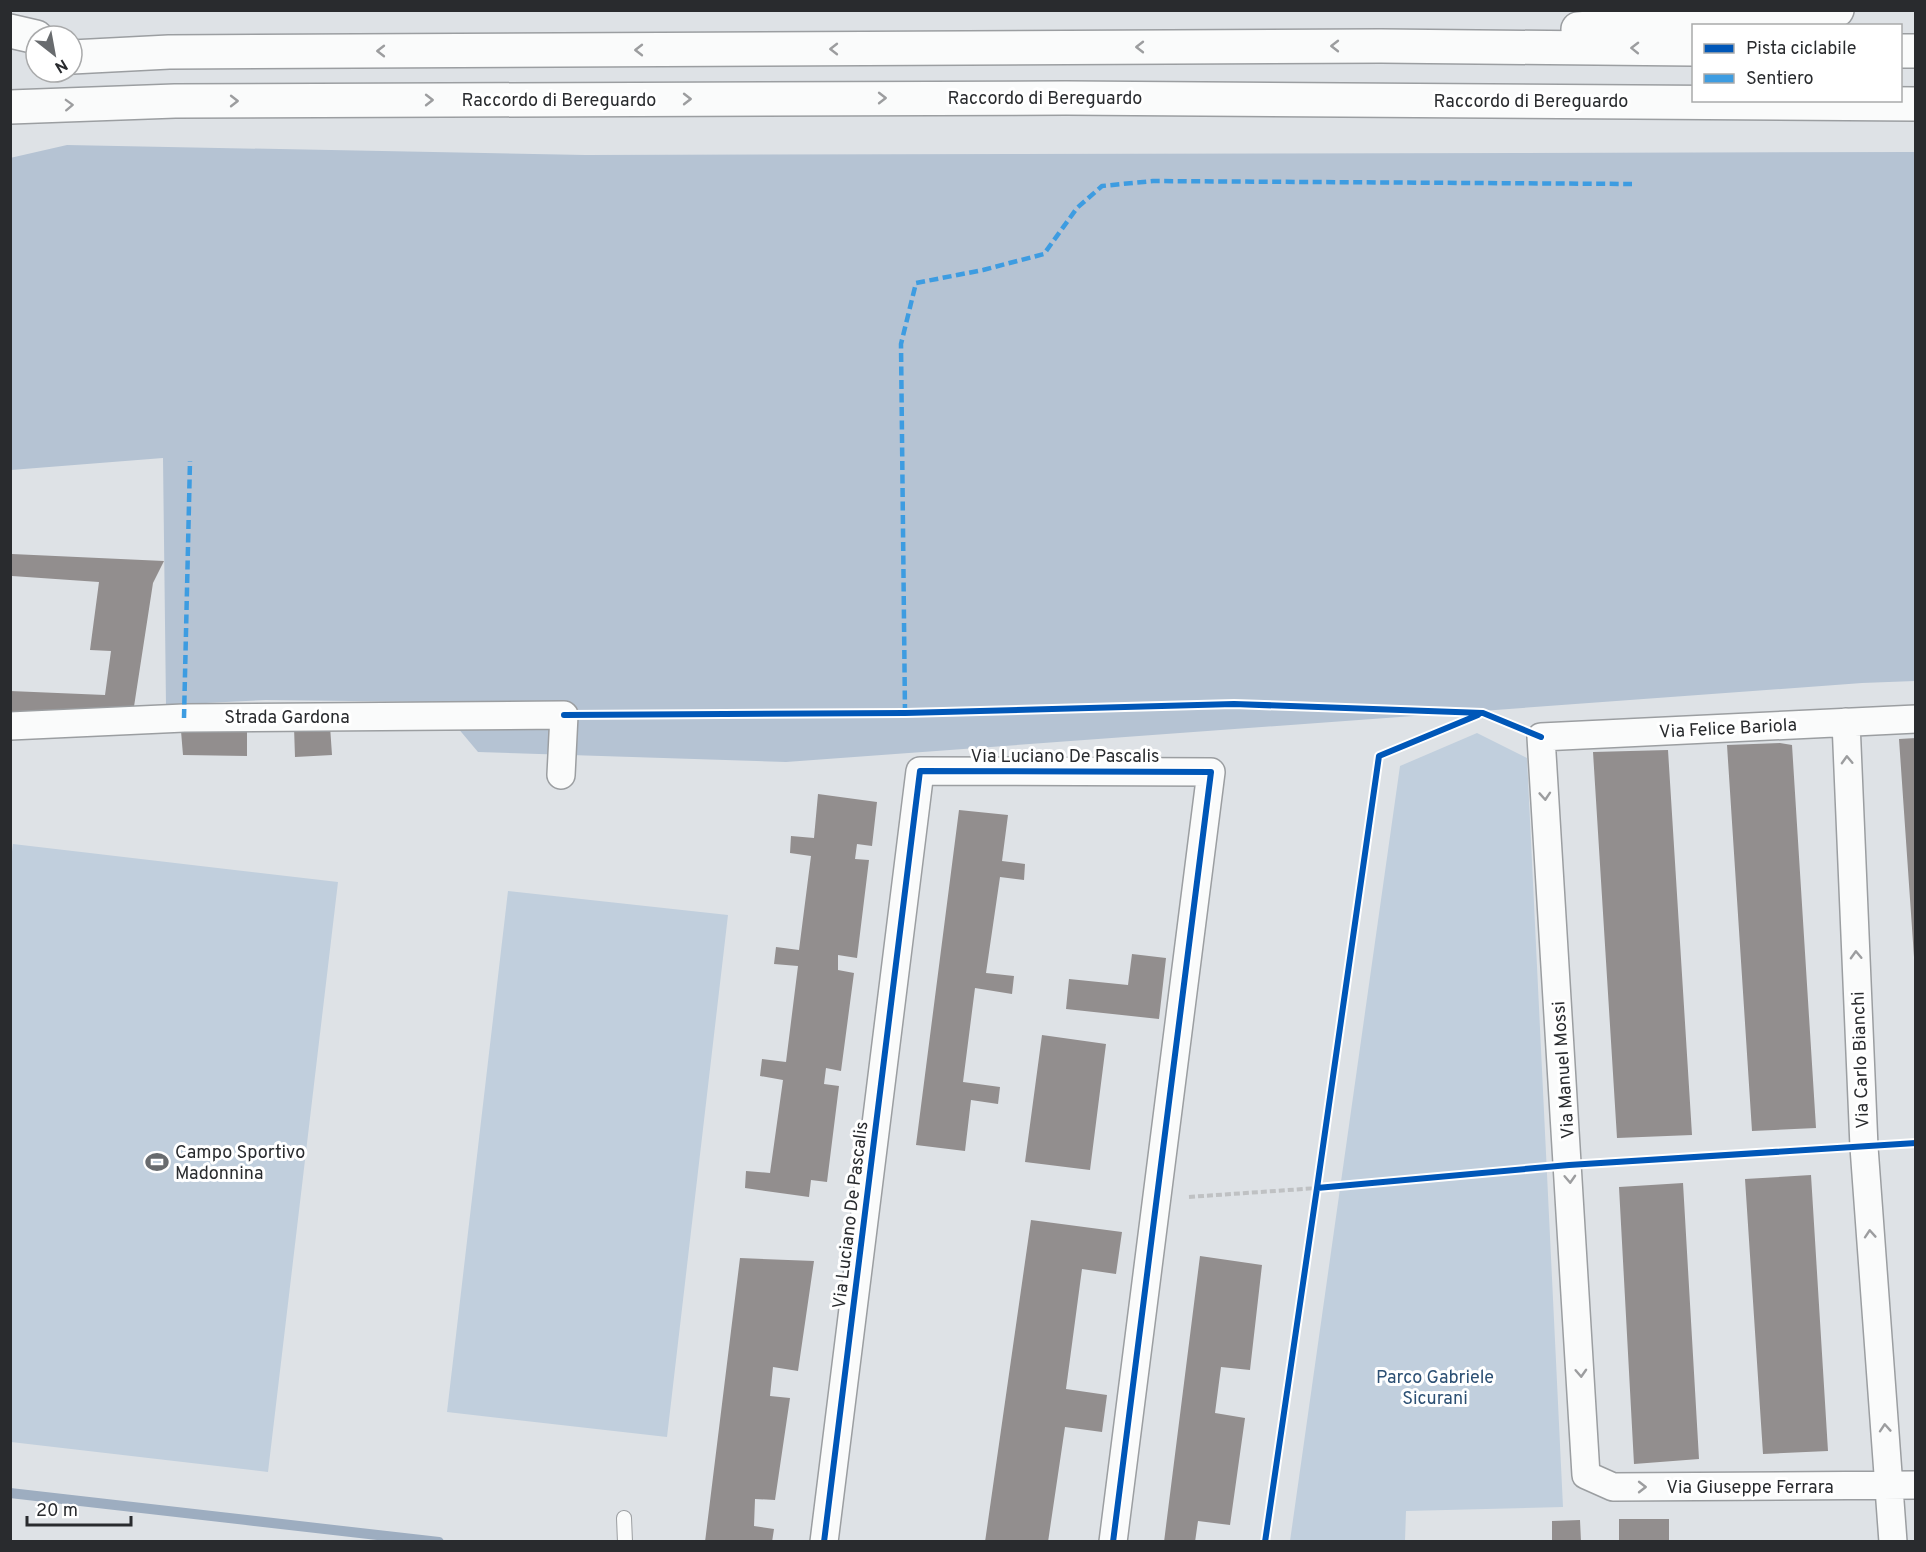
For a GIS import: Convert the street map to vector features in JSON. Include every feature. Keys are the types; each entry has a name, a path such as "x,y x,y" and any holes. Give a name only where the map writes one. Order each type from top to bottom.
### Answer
{"highway":[{"path":"1381,46 1691,19 1837,10"},
{"path":"84,43 169,52"},
{"path":"84,56 169,52 1381,46 1692,49"},
{"name":"Raccordo di Bereguardo","path":"10,107 175,101 1066,98 1916,104"}],"street":[{"name":"Strada Gardona","path":"10,726 184,718 564,716 561,775"},
{"name":"Via Felice Bariola","path":"1541,737 1916,719"},
{"name":"Via Carlo Bianchi","path":"1846,722 1864,1147 1902,1486 1893,1542"},
{"name":"Via Manuel Mossi","path":"1541,737 1586,1475"},
{"name":"Via Luciano De Pascalis","path":"824,1542 920,771 1211,772 1113,1542"},
{"name":"Via Giuseppe Ferrara","path":"1586,1475 1613,1487 1902,1486"}],"lane":[{"path":"624,1518 625,1542"}],"path":[{"path":"1315,1199 1318,1176"},
{"path":"1157,1200 1328,1186"}],"green space":[{"name":"Parco Gabriele Sicurani","path":"1477,733 1527,758 1563,1507 1406,1511 1405,1541 1290,1541 1400,766"},
{"name":"Campo Sportivo Madonnina","path":"13,844 338,882 268,1472 11,1442 10,867"},
{"path":"508,891 728,915 667,1437 447,1412"}],"shaded area":[{"path":"67,145 585,155 1915,152 1915,681 786,762 478,752 436,702 266,700 166,705 163,458 11,470 10,158"}],"building":[{"path":"12,554 164,561 153,583 133,713 10,718 10,691 105,695 111,651 90,650 99,582 12,576"},
{"path":"330,726 332,755 295,757 294,727"},
{"path":"181,731 247,731 247,756 183,755"},
{"path":"1916,738 1916,957 1914,957 1899,739"},
{"path":"1780,743 1792,745 1816,1128 1752,1131 1727,745"},
{"path":"1668,750 1692,1135 1617,1138 1593,752"},
{"path":"818,794 877,802 872,846 857,844 855,859 869,860 857,958 838,955 838,970 854,973 841,1071 826,1068 824,1084 839,1086 827,1182 811,1180 809,1197 745,1188 746,1171 770,1173 783,1080 760,1076 762,1059 786,1062 798,966 774,964 776,947 799,950 811,856 790,853 791,836 814,838"},
{"path":"959,810 1008,815 1002,861 1025,864 1024,880 1000,877 986,973 1014,976 1012,994 975,988 963,1082 1000,1087 998,1104 971,1100 965,1151 916,1145"},
{"path":"1132,954 1166,958 1159,1019 1066,1009 1069,979 1128,985"},
{"path":"1042,1035 1106,1044 1090,1170 1025,1162"},
{"path":"1811,1175 1828,1451 1763,1454 1745,1179"},
{"path":"1683,1183 1699,1459 1634,1464 1619,1187"},
{"path":"1031,1220 1122,1232 1116,1274 1082,1269 1066,1389 1107,1395 1102,1432 1065,1427 1048,1542 985,1542"},
{"path":"1200,1256 1262,1265 1250,1370 1221,1367 1215,1413 1245,1418 1230,1525 1198,1521 1195,1542 1164,1542"},
{"path":"740,1258 814,1261 798,1371 773,1367 770,1396 790,1398 775,1500 755,1499 754,1526 774,1529 772,1542 705,1542"},
{"path":"1619,1519 1669,1519 1669,1542 1619,1542"},
{"path":"1580,1520 1581,1542 1552,1542 1552,1521"}],"waterway":[{"path":"10,1493 439,1542"}],"marked path":[{"path":"905,713 901,344 916,283 983,270 1044,254 1077,208 1102,186 1153,181 1632,184"},
{"path":"184,718 190,461"}],"cycle path":[{"path":"564,715 905,713 1234,704 1483,713 1541,737"},
{"path":"1317,1188 1379,756 1478,715"},
{"path":"824,1542 920,771 1211,772 1113,1542"},
{"path":"1265,1542 1317,1188 1569,1165 1916,1143"}],"place":[{"name":"Campo Sportivo Madonnina","path":"157,1162"}]}
